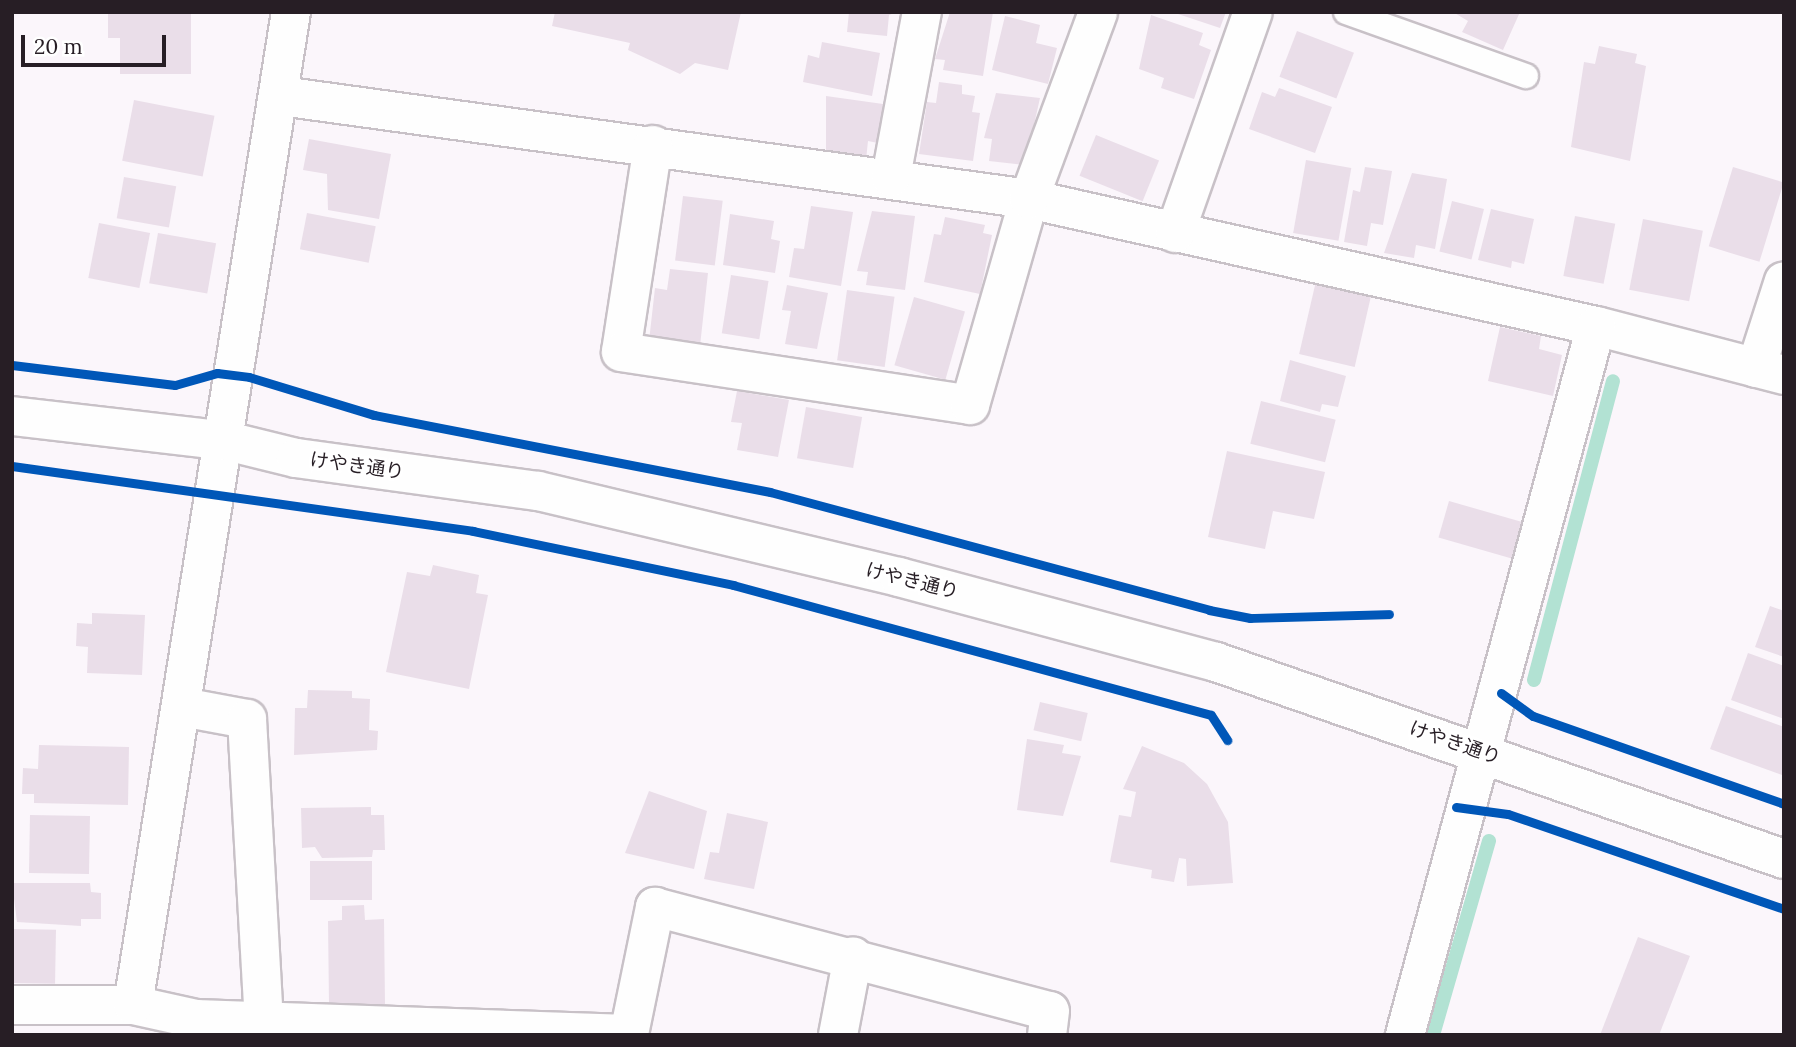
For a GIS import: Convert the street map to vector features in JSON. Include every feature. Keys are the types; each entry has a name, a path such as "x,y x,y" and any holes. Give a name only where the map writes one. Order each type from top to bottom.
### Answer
{"street":[{"path":"133,1005 227,441 281,96 291,12"},
{"path":"891,177 922,12"},
{"path":"653,145 621,352 970,405 1030,199 1098,12"},
{"path":"1175,233 1252,12"},
{"path":"281,96 891,177 1030,199 1596,326 1770,372 1784,281"},
{"path":"1405,1035 1486,754 1596,326"},
{"name":"けやき通り","path":"12,416 227,441 296,458 538,491 899,577 1216,662 1784,859"},
{"path":"182,707 247,719 264,1020"},
{"path":"12,1005 133,1005 196,1019 264,1020 322,1029 629,1034 655,907 853,956 1050,1012 1047,1035"},
{"path":"838,1035 853,956"}],"lane":[{"path":"1346,12 1526,75"}],"building":[{"path":"108,12 191,12 191,74 120,74 120,38 108,38"},
{"path":"555,12 741,12 728,70 695,63 680,74 628,50 630,43 552,26"},
{"path":"849,12 897,12 889,15 887,36 847,32"},
{"path":"950,12 993,12 983,76 943,70 945,60 935,59"},
{"path":"1172,12 1226,12 1220,28"},
{"path":"1453,12 1520,12 1503,50 1462,32 1468,21"},
{"path":"1151,15 1203,33 1199,45 1211,50 1194,99 1161,88 1164,78 1139,69"},
{"path":"1005,16 1040,25 1036,43 1057,48 1048,84 992,70"},
{"path":"1297,31 1354,53 1336,99 1279,77"},
{"path":"822,42 880,53 872,96 803,82 808,55 819,58"},
{"path":"1599,46 1637,54 1635,63 1646,66 1630,161 1571,147 1584,62 1595,64"},
{"path":"939,82 962,85 962,94 975,96 972,112 980,113 973,161 919,154 927,102 936,103"},
{"path":"1279,88 1332,107 1315,153 1249,129 1262,92 1275,97"},
{"path":"996,93 1040,98 1025,165 989,161 992,139 984,138"},
{"path":"826,96 883,104 878,143 868,141 866,160 826,155"},
{"path":"134,100 214,116 203,177 122,161"},
{"path":"1096,135 1159,160 1143,201 1080,176"},
{"path":"309,139 391,154 379,219 328,210 327,174 303,170"},
{"path":"1306,160 1351,168 1338,241 1293,233"},
{"path":"1365,167 1392,171 1383,225 1371,223 1367,246 1344,242 1353,190 1360,192"},
{"path":"1733,167 1784,182 1759,262 1709,246"},
{"path":"1412,173 1447,179 1435,249 1416,245 1414,258 1384,253"},
{"path":"124,177 176,186 169,228 117,218"},
{"path":"683,196 723,201 715,265 675,261"},
{"path":"1452,201 1484,209 1471,259 1439,251"},
{"path":"811,206 853,212 841,286 789,277 794,248 804,249"},
{"path":"1491,209 1534,219 1524,264 1512,261 1511,268 1478,260"},
{"path":"872,211 915,216 905,290 866,285 868,272 857,271"},
{"path":"307,213 376,226 369,263 300,249"},
{"path":"730,214 774,221 771,239 780,241 775,273 723,265"},
{"path":"1575,216 1615,224 1604,284 1563,276"},
{"path":"945,217 985,225 983,233 992,235 980,294 924,282 934,234 941,235"},
{"path":"1643,219 1703,231 1689,301 1629,290"},
{"path":"99,223 150,233 139,288 88,278"},
{"path":"158,233 216,243 207,293 149,283"},
{"path":"670,269 708,273 700,346 649,341 655,288 667,290"},
{"path":"731,275 769,281 759,339 722,333"},
{"path":"1316,281 1372,294 1355,367 1299,354"},
{"path":"787,285 828,293 817,349 785,344 791,311 782,310"},
{"path":"847,290 895,297 885,367 837,360"},
{"path":"914,297 965,312 945,380 894,365"},
{"path":"1500,327 1541,336 1539,349 1562,355 1553,396 1488,381"},
{"path":"1290,360 1346,376 1338,407 1322,404 1320,412 1280,401"},
{"path":"737,391 789,400 778,457 737,450 742,423 731,422"},
{"path":"1261,401 1336,420 1325,462 1250,444"},
{"path":"806,407 862,417 853,468 797,458"},
{"path":"1227,451 1325,472 1314,519 1273,511 1265,549 1208,537"},
{"path":"1449,501 1523,522 1513,559 1439,538"},
{"path":"433,565 479,575 476,593 488,595 469,689 386,672 407,572 430,576"},
{"path":"1770,606 1784,611 1784,657 1755,647"},
{"path":"92,613 145,615 142,675 87,673 88,647 76,646 77,623 92,624"},
{"path":"1748,653 1784,666 1784,719 1731,700"},
{"path":"308,690 352,691 352,698 370,699 369,730 378,731 377,750 294,755 295,708 307,708"},
{"path":"1040,702 1088,713 1081,741 1033,730"},
{"path":"1726,706 1784,727 1782,775 1710,749"},
{"path":"1027,739 1064,745 1062,753 1081,756 1063,816 1017,810"},
{"path":"39,745 129,747 128,805 34,803 34,794 22,794 23,768 38,769"},
{"path":"1142,746 1184,763 1207,784 1228,822 1233,883 1187,886 1186,859 1179,858 1174,882 1151,878 1152,870 1110,862 1119,815 1131,817 1136,792 1123,789"},
{"path":"649,791 707,811 694,869 625,853"},
{"path":"371,807 371,815 384,815 385,850 373,850 372,857 322,858 315,847 302,848 301,808"},
{"path":"727,813 768,822 754,889 704,879 710,852 719,853"},
{"path":"30,815 90,816 89,874 29,873"},
{"path":"310,861 372,861 372,900 310,900"},
{"path":"12,883 90,883 91,892 101,893 101,919 81,919 81,926 17,922"},
{"path":"364,905 365,920 384,919 385,1004 329,1005 328,921 342,920 342,906"},
{"path":"12,929 56,930 55,984 12,983"},
{"path":"1638,937 1690,956 1659,1035 1600,1035"}],"waterway":[{"path":"1534,680 1613,381"},
{"path":"1433,1035 1489,841"}],"cycle path":[{"path":"12,365 175,385 217,373 249,377 374,415 770,492 1209,610 1250,618 1389,614"},
{"path":"12,466 473,531 733,585 1211,715 1227,740"},
{"path":"1501,693 1533,716 1784,804"},
{"path":"1456,807 1508,814 1784,909"}]}
